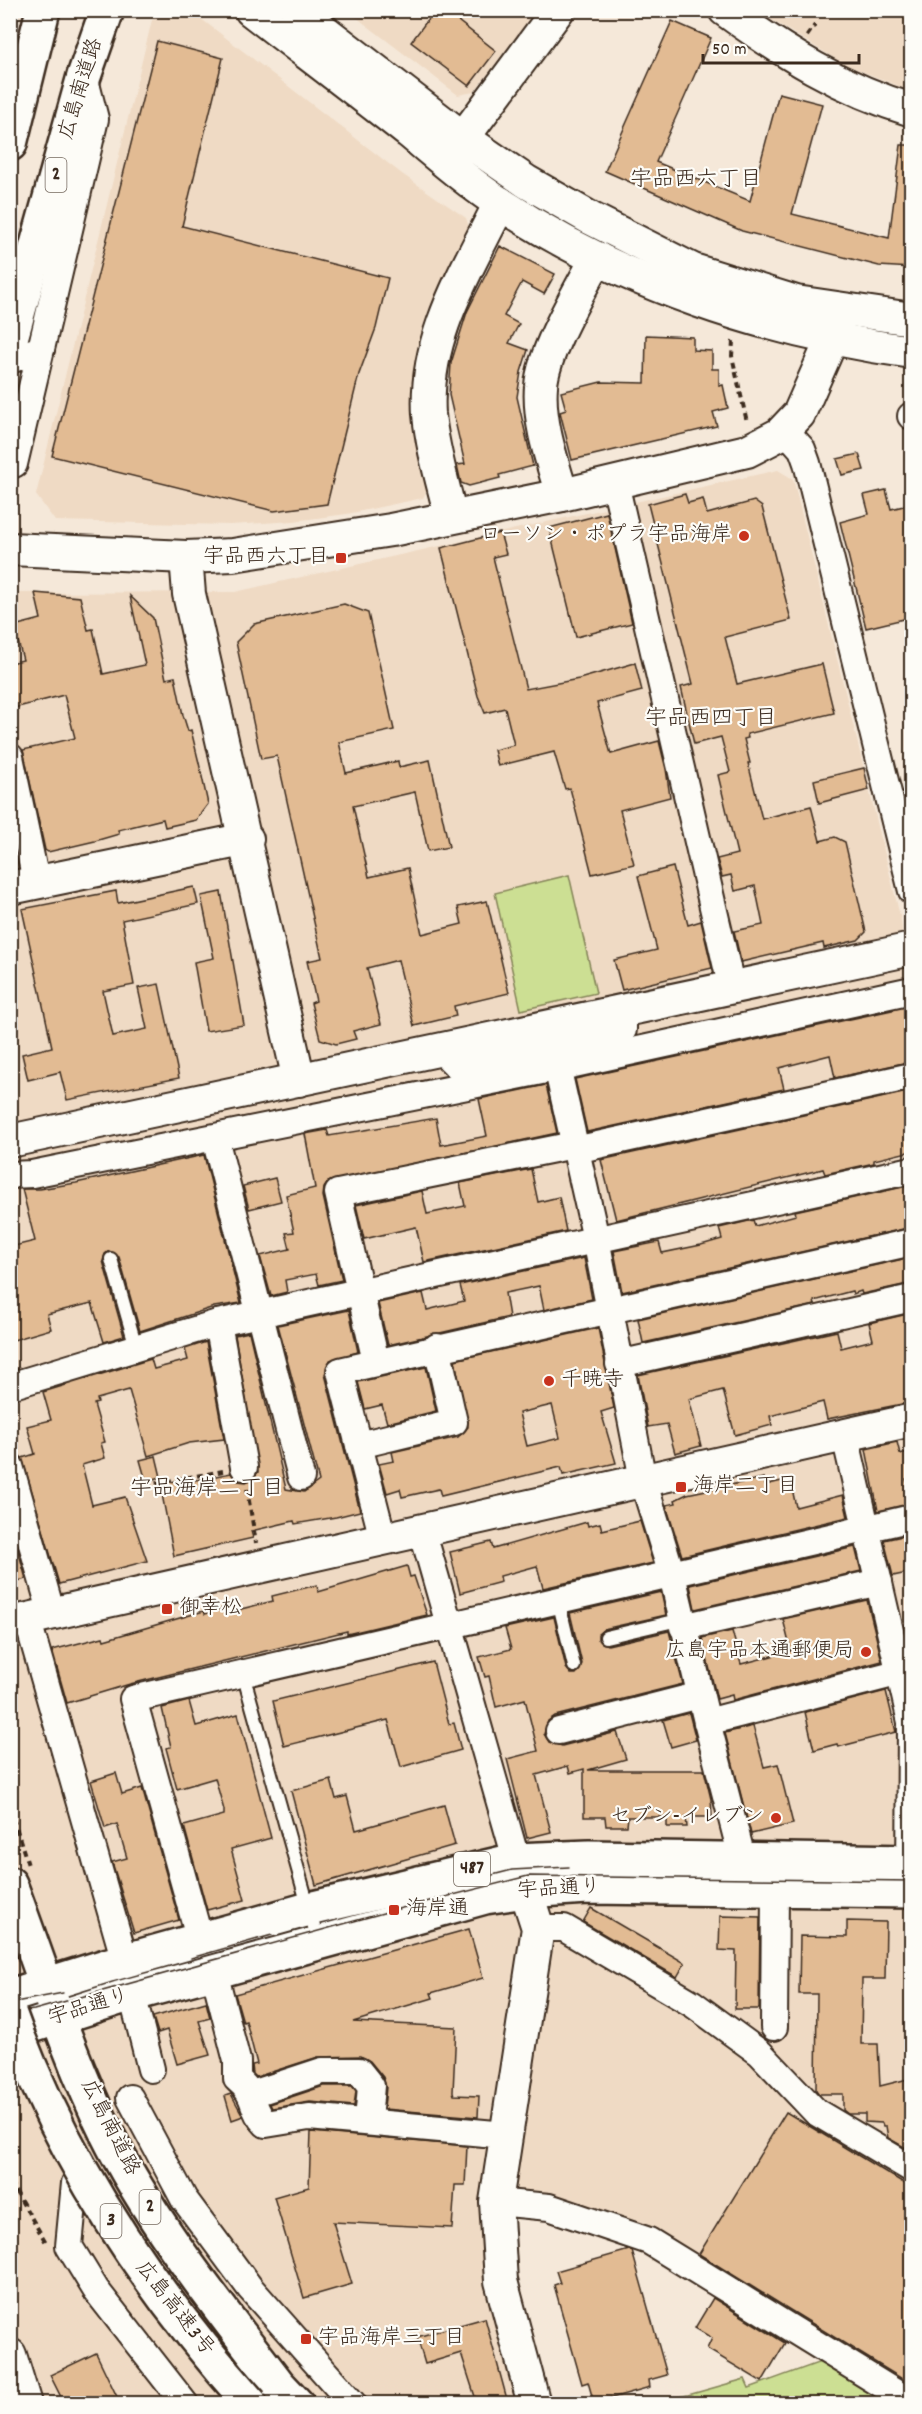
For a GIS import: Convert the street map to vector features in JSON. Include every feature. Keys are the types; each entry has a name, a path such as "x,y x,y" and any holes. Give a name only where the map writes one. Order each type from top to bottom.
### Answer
{"highway":[{"path":"10,144 43,10"},
{"name":"広島南道路","path":"26,346 84,76 107,10"},
{"name":"宇品通り","path":"10,1996 125,1960 309,1909 515,1860 589,1857 739,1860 911,1876"},
{"name":"宇品通り","path":"10,2033 132,1995 485,1897 526,1891 588,1887 775,1889 911,1876"},
{"name":"広島南道路","path":"10,1884 59,2017 106,2132 176,2251 278,2384 297,2403"},
{"name":"広島高速3号","path":"10,2014 49,2110 89,2185 134,2257 179,2319 251,2403"},
{"path":"10,2040 44,2122 75,2183 144,2290 231,2403"}],"street":[{"path":"251,10 317,67 500,203 597,258 664,288 728,312 835,324 912,319"},
{"path":"297,10 463,138 558,201 693,270 796,302 835,324 912,352"},
{"path":"463,138 558,10"},
{"path":"725,10 813,68 858,90 912,110"},
{"path":"451,517 429,416 432,357 450,304 500,203"},
{"path":"562,495 542,411 541,383 549,356 597,258"},
{"path":"10,549 186,557 233,555 339,540 562,495 747,451 769,441 785,430 805,404 835,324"},
{"path":"10,360 26,346"},
{"path":"14,464 26,346"},
{"path":"785,430 802,449 807,463 912,891"},
{"path":"615,483 732,989"},
{"path":"186,557 189,594 247,839 299,1080"},
{"path":"10,757 23,884 247,839"},
{"path":"10,1141 912,949"},
{"path":"10,1175 32,1174 215,1138 555,1060 912,990"},
{"path":"441,1050 458,1067 555,1060 624,1030 623,1012"},
{"path":"555,1060 596,1239 643,1480 672,1575 706,1722 739,1846 739,1860"},
{"path":"376,1362 338,1193 574,1148 912,1076"},
{"path":"215,1138 301,1477"},
{"path":"10,1386 218,1323 912,1170"},
{"path":"383,1539 340,1371 437,1347 912,1242"},
{"path":"619,1364 912,1298"},
{"path":"218,1323 244,1467"},
{"path":"359,1445 454,1422 437,1347"},
{"path":"30,1617 912,1420"},
{"path":"845,1436 912,1722 911,1876"},
{"path":"10,1466 30,1617 125,1960"},
{"path":"200,1940 134,1699 912,1518"},
{"path":"422,1530 515,1860 538,1928 496,2202 501,2281 534,2403"},
{"path":"683,1623 879,1582"},
{"path":"706,1722 901,1672"},
{"path":"559,1731 700,1695"},
{"path":"774,2027 775,1889"},
{"path":"538,1928 564,1928 693,2004 760,2053 816,2112 909,2166"},
{"path":"214,1972 237,2061 237,2079 252,2094 259,2117 266,2124 309,2117 506,2134"},
{"path":"132,1995 151,2069"},
{"path":"252,2094 322,2071 359,2071 371,2086 368,2121"},
{"path":"130,2098 184,2199 250,2288 353,2403"},
{"path":"75,2183 69,2246 96,2290 185,2403"},
{"path":"140,2190 184,2199"},
{"path":"496,2202 549,2207 649,2241 912,2403"},
{"path":"10,2355 25,2403"}],"lane":[{"path":"111,1259 136,1347"},
{"path":"558,1600 574,1666"},
{"path":"606,1637 683,1623"},
{"path":"247,1688 319,1944"}],"path":[{"path":"734,341 732,356 748,429"},
{"path":"135,1487 244,1467 257,1546"}],"shaded area":[{"path":"179,11 191,11 402,174 466,218 469,227 428,311 416,352 412,403 427,490 423,498 347,514 294,521 230,525 55,521 36,495 152,20"},
{"path":"348,11 535,11 474,92 458,95"},
{"path":"757,11 911,11 911,91 844,64"},
{"path":"778,470 793,479 901,920 911,1010 911,2403 640,2242 497,2203 533,2403 11,2404 11,593 235,592"}],"green space":[{"path":"569,875 596,993 521,1010 495,893"},
{"path":"826,2360 896,2404 643,2404 688,2395 745,2379 749,2388"}],"building":[{"path":"435,10 444,10 496,51 469,86 411,42"},
{"path":"672,21 711,38 656,162 750,201 779,93 822,104 792,214 889,238 901,145 912,145 912,268 879,266 742,231 605,171"},
{"path":"157,41 223,58 182,226 388,278 376,328 359,374 327,504 274,511 52,456"},
{"path":"500,246 555,274 544,294 522,282 504,316 519,324 509,343 528,350 521,372 517,397 533,466 469,486 461,483 457,465 465,464 449,395 451,363 467,312"},
{"path":"646,335 693,337 693,350 712,351 712,369 719,369 719,386 723,385 728,408 713,412 717,426 572,460 560,412 566,410 561,392 601,382 645,383"},
{"path":"859,454 864,470 842,475 837,459"},
{"path":"886,490 891,509 912,504 912,617 866,628 840,522 869,514 864,495"},
{"path":"685,494 688,503 703,499 707,514 754,501 762,507 791,620 725,637 737,684 822,664 834,713 747,734 748,738 744,739 750,763 748,763 762,819 811,806 820,841 835,837 845,842 866,932 858,940 824,948 823,943 741,962 734,931 763,925 755,886 735,891 731,875 722,877 717,859 737,854 718,775 730,772 721,737 694,744 681,687 693,684 648,504"},
{"path":"607,513 632,623 576,637 549,528"},
{"path":"500,533 506,554 493,557 526,689 579,679 635,663 642,691 597,703 611,754 659,741 666,769 670,797 620,810 634,864 592,874 570,788 565,789 554,752 498,766 494,750 514,745 505,708 485,713 478,696 441,548"},
{"path":"35,593 80,597 88,630 93,629 103,674 145,665 130,596 153,618 166,679 175,677 183,715 188,731 191,730 208,804 196,820 165,827 163,819 118,830 119,834 95,841 48,852 45,850 23,750 75,738 64,695 14,708 10,696 10,663 23,660 14,626 41,619"},
{"path":"344,604 368,613 394,730 339,742 346,773 398,761 399,767 430,760 449,847 428,851 415,792 353,806 369,877 408,868 422,934 462,924 458,907 487,901 509,993 454,1006 456,1016 414,1026 398,960 367,968 381,1024 353,1031 356,1039 336,1044 320,1039 311,1003 316,1001 307,961 322,958 277,756 261,759 236,642 254,624"},
{"path":"864,768 869,790 819,803 814,780"},
{"path":"673,867 688,925 701,921 712,968 622,990 614,960 657,950 638,876"},
{"path":"194,887 198,904 122,920 134,985 103,991 113,1036 147,1029 138,988 159,984 179,1078 67,1100 60,1072 28,1080 22,1054 52,1047 22,909 116,891 118,903"},
{"path":"221,892 244,1025 206,1031 194,962 214,958 201,896"},
{"path":"906,1007 912,1026 912,1061 835,1078 830,1055 779,1068 784,1089 587,1132 575,1079"},
{"path":"546,1085 557,1133 328,1182 323,1196 342,1280 319,1285 316,1274 285,1280 287,1292 271,1296 260,1256 290,1249 286,1233 294,1232 286,1195 315,1188 305,1134 327,1130 329,1136 436,1118 441,1145 487,1136 479,1099"},
{"path":"912,1091 912,1151 874,1160 874,1163 825,1174 823,1169 616,1220 601,1160"},
{"path":"204,1155 241,1303 214,1307 140,1331 119,1257 109,1251 105,1254 103,1261 124,1336 104,1342 92,1303 47,1314 51,1329 10,1341 10,1247 35,1241 22,1189 40,1189 76,1183"},
{"path":"531,1169 538,1202 559,1197 566,1231 424,1262 416,1227 364,1239 356,1205 422,1191 427,1214 465,1206 460,1183"},
{"path":"275,1178 281,1201 249,1209 243,1186"},
{"path":"912,1185 912,1227 622,1292 614,1251 659,1242 662,1253 701,1245 722,1239 719,1228 753,1220 755,1226 796,1215 795,1211"},
{"path":"912,1257 912,1283 862,1294 861,1291 853,1294 852,1291 814,1301 815,1305 643,1343 638,1319"},
{"path":"584,1258 592,1299 544,1310 539,1286 505,1293 509,1317 388,1345 378,1303 423,1293 427,1310 464,1301 460,1285"},
{"path":"349,1310 358,1352 330,1360 325,1374 360,1511 295,1524 294,1521 251,1531 253,1538 174,1556 160,1484 185,1479 186,1482 231,1473 238,1481 246,1482 253,1479 258,1472 235,1335 249,1332 286,1489 304,1492 319,1481 278,1325"},
{"path":"912,1313 912,1402 827,1419 823,1402 770,1416 772,1425 735,1435 723,1390 689,1399 701,1446 675,1453 667,1424 648,1427 638,1375 837,1331 841,1348 873,1340 869,1323"},
{"path":"598,1328 614,1408 601,1412 616,1463 563,1475 561,1467 441,1496 439,1489 402,1497 400,1489 387,1493 379,1464 394,1461 392,1452 458,1437 468,1427 455,1360","holes":["552,1405 560,1438 527,1446 519,1413"]},
{"path":"206,1342 224,1439 189,1443 148,1456 129,1390 97,1399 98,1403 94,1404 105,1442 101,1443 105,1458 82,1465 92,1505 125,1497 147,1561 59,1584 22,1458 35,1454 27,1426 51,1420 43,1392 151,1359 154,1369 188,1360 185,1349"},
{"path":"426,1367 436,1411 387,1423 382,1405 365,1409 358,1382"},
{"path":"897,1442 900,1454 912,1451 912,1477 906,1479 912,1503 878,1511 866,1449"},
{"path":"156,1456 161,1477 146,1481 140,1460"},
{"path":"764,1478 765,1485 790,1479 796,1507 843,1495 848,1517 682,1556 666,1505 676,1503 675,1500 687,1494"},
{"path":"640,1521 653,1563 543,1588 537,1566 500,1576 501,1582 460,1593 450,1552 491,1542 493,1549 587,1522 588,1526 600,1523 602,1530"},
{"path":"912,1534 912,1572 893,1576 884,1540"},
{"path":"15,1539 26,1579 10,1583 10,1540"},
{"path":"855,1547 861,1571 695,1609 690,1585"},
{"path":"407,1566 410,1577 414,1576 427,1615 347,1634 347,1631 130,1684 67,1703 52,1650 103,1637 104,1640 204,1611 205,1614 235,1605 237,1610 273,1601 272,1596 317,1585 318,1592"},
{"path":"661,1592 666,1615 604,1629 598,1634 598,1639 608,1645 669,1631 683,1684 555,1716 548,1721 544,1734 549,1742 562,1746 617,1732 626,1759 588,1770 704,1770 711,1799 712,1817 686,1817 687,1827 667,1827 667,1817 628,1817 627,1826 606,1826 605,1817 584,1817 584,1769 570,1773 568,1766 536,1775 551,1832 527,1838 507,1759 538,1751 525,1699 496,1707 489,1676 485,1677 479,1657 511,1649 505,1628 554,1617 566,1668 571,1674 576,1674 582,1664 570,1613"},
{"path":"867,1600 882,1661 733,1700 732,1695 717,1699 702,1638 732,1631 741,1664 791,1651 783,1619"},
{"path":"433,1662 449,1724 454,1723 461,1750 401,1767 388,1720 284,1746 273,1701"},
{"path":"886,1691 896,1732 838,1747 837,1744 814,1750 805,1712"},
{"path":"189,1701 196,1726 238,1714 271,1838 231,1849 245,1900 207,1910 184,1826 224,1815 224,1810 215,1778 177,1789 166,1748 171,1747 162,1708"},
{"path":"689,1713 696,1740 671,1747 663,1720"},
{"path":"753,1726 764,1767 778,1764 793,1824 751,1834 725,1733"},
{"path":"116,1773 122,1794 142,1788 179,1920 134,1933 112,1862 127,1858 117,1824 105,1828 91,1781"},
{"path":"331,1780 336,1799 347,1796 356,1830 444,1805 455,1845 316,1885 291,1791"},
{"path":"591,1908 685,1963 677,1977 583,1922"},
{"path":"720,1916 760,1917 759,2009 735,2009 736,1951 719,1950"},
{"path":"847,1921 886,1922 885,1979 862,1979 861,2044 878,2044 880,2086 912,2078 912,2147 906,2148 888,2138 886,2126 882,2123 865,2122 865,2114 848,2114 843,2110 843,2094 819,2094 816,2090 817,1994 799,1994 800,1936 847,1937"},
{"path":"469,1929 483,1978 431,1993 433,1998 353,2022 456,2027 453,2092 454,2095 479,2096 478,2117 384,2109 386,2087 383,2077 370,2061 360,2056 318,2057 256,2077 253,2074 252,2065 257,2064 246,2021 243,2022 235,1994"},
{"path":"206,2002 210,2018 199,2021 210,2055 177,2064 167,2030 158,2033 153,2017"},
{"path":"324,2086 352,2086 356,2091 354,2106 310,2102 272,2108 270,2104"},
{"path":"231,2094 243,2116 232,2120 225,2096"},
{"path":"786,2112 912,2188 912,2385 699,2254"},
{"path":"311,2132 467,2146 465,2185 455,2185 452,2228 333,2222 352,2284 304,2298 274,2197 309,2187"},
{"path":"632,2251 667,2375 649,2380 650,2387 594,2403 588,2382 582,2384 554,2285 560,2283 556,2271"},
{"path":"713,2298 785,2343 762,2382 707,2349 712,2338 695,2328"},
{"path":"485,2318 508,2403 477,2403 461,2353 425,2364 417,2337"},
{"path":"96,2353 120,2403 64,2403 50,2375"}],"tram line":[{"path":"457,1884 512,1870 569,1867"},
{"path":"10,2013 34,2010 394,1910 528,1876 912,1881"},
{"path":"191,1958 272,1935"},
{"path":"10,2003 63,1993"}],"place":[{"name":"ローソン・ポプラ宇品海岸","path":"744,536"},
{"name":"宇品西六丁目","path":"341,558"},
{"name":"千暁寺","path":"549,1381"},
{"name":"海岸二丁目","path":"681,1487"},
{"name":"御幸松","path":"167,1609"},
{"name":"広島宇品本通郵便局","path":"866,1652"},
{"name":"セブン-イレブン","path":"776,1818"},
{"name":"海岸通","path":"394,1910"},
{"name":"宇品海岸三丁目","path":"306,2339"}],"district":[{"name":"宇品西六丁目","path":"696,180"},
{"name":"宇品西四丁目","path":"711,719"},
{"name":"宇品海岸二丁目","path":"207,1489"}]}
